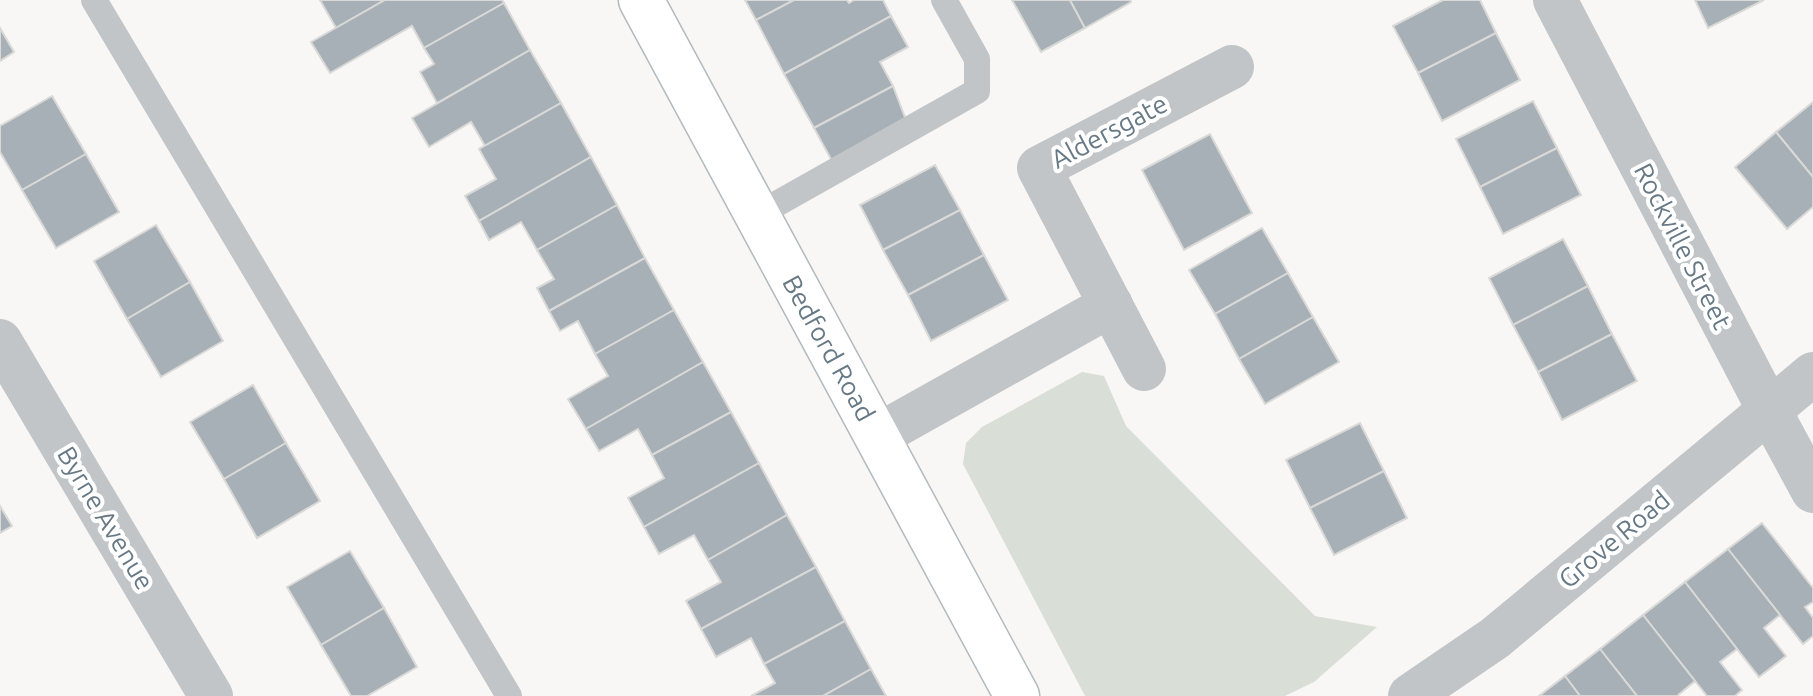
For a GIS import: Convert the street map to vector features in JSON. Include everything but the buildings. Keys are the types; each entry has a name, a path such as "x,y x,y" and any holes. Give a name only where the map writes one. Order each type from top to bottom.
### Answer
{"main road":[{"name":"Bedford Road","path":"641,0 1017,696"}],"street":[{"name":"Rockville Street","path":"1555,0 1813,491"},
{"name":"Aldersgate","path":"1144,369 1039,168 1232,67"},
{"path":"877,436 1111,305"},
{"name":"Byrne Avenue","path":"0,341 211,696"},
{"name":"Grove Road","path":"1410,696 1495,638 1813,374"}],"lane":[{"path":"94,0 509,696"},
{"path":"757,215 977,91 977,59 944,0"}],"shaded area":[{"path":"1082,372 1104,376 1126,426 1315,616 1377,627 1314,682 1285,696 1085,696 963,464 966,443 982,427"}]}
